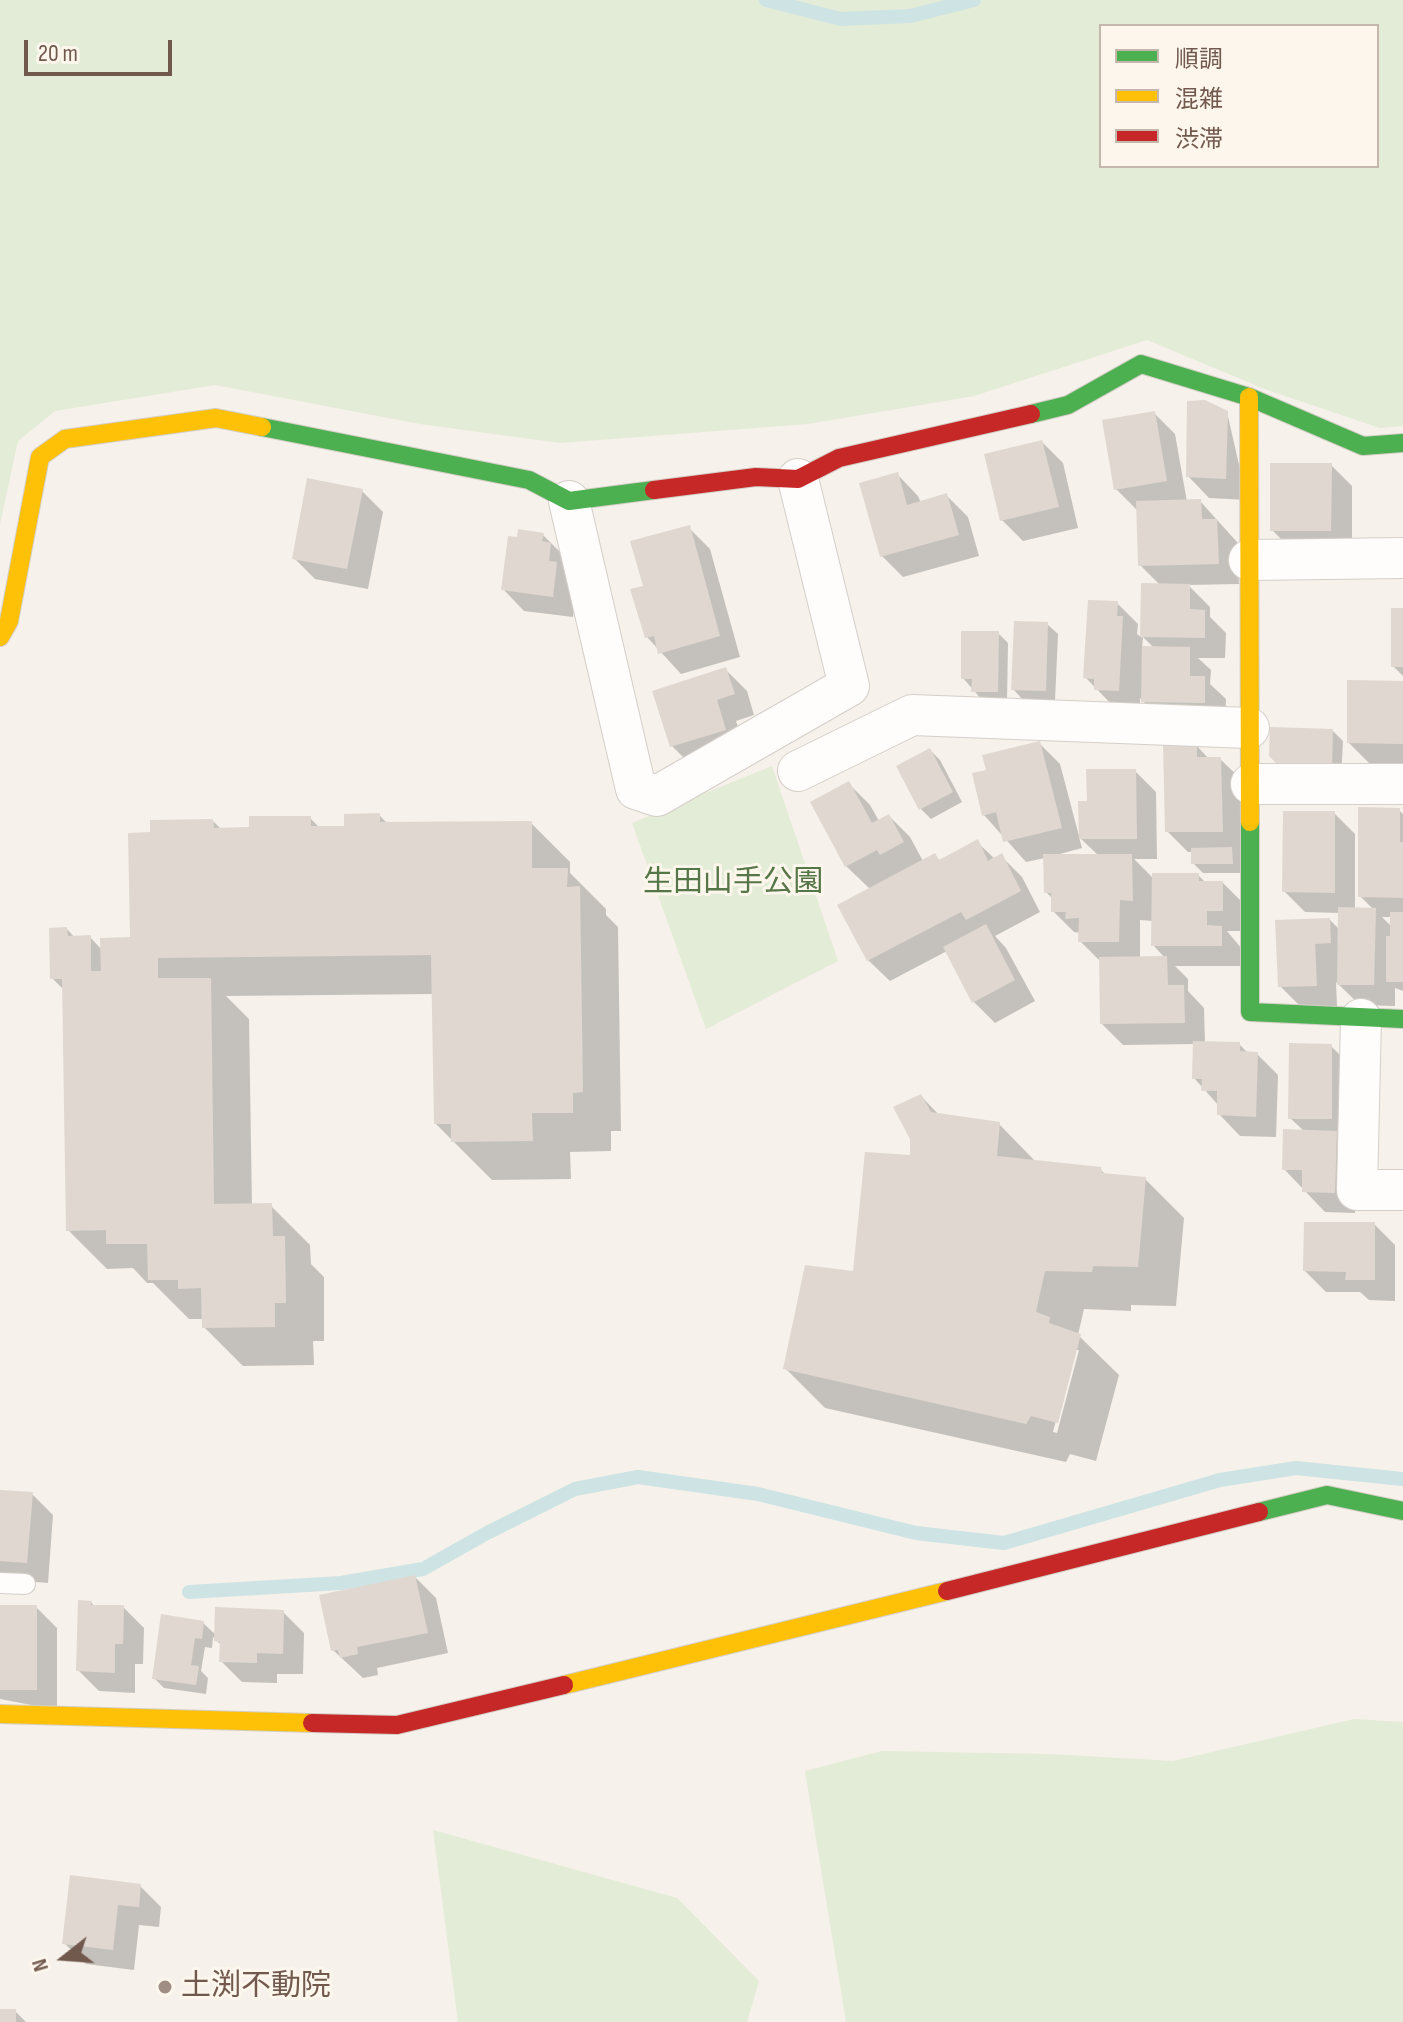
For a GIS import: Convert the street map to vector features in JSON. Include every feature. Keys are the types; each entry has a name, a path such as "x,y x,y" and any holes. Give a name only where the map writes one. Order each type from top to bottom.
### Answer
{"street":[{"path":"0,637 9,621 40,457 65,439 216,418 529,480 569,501 756,477 798,479 839,458 1068,405 1141,364 1249,397 1363,446 1403,443"},
{"path":"1249,397 1250,1012 1403,1019"},
{"path":"569,501 636,789 657,796 849,686 798,479"},
{"path":"1249,560 1403,558"},
{"path":"798,771 912,715 1249,728"},
{"path":"1251,784 1403,784"},
{"path":"1361,1019 1357,1190 1403,1190"},
{"path":"0,1714 397,1725 1327,1495 1403,1511"}],"lane":[{"path":"0,1583 25,1584"}],"green space":[{"path":"0,0 1403,0 1403,426 1380,428 1267,390 1147,340 974,396 808,424 560,443 420,424 215,385 55,411 18,441 0,524"},
{"name":"生田山手公園","path":"772,766 838,961 706,1029 632,823"},
{"path":"1354,1719 1403,1722 1403,2022 846,2022 805,1771 882,1751 1049,1754 1173,1761"},
{"path":"433,1830 677,1898 759,1981 747,2022 458,2022"}],"building":[{"path":"1205,400 1228,411 1226,479 1186,477 1187,401"},
{"path":"1155,411 1167,481 1114,490 1102,420"},
{"path":"1042,440 1059,507 1000,521 984,454"},
{"path":"1270,463 1332,463 1331,531 1270,531"},
{"path":"898,472 907,505 947,493 959,535 880,557 859,483"},
{"path":"307,478 363,489 347,569 292,559"},
{"path":"1201,499 1202,519 1217,519 1219,564 1138,566 1136,501"},
{"path":"690,525 720,636 658,654 654,636 645,638 630,589 643,586 630,541"},
{"path":"518,529 544,533 542,541 551,543 549,561 557,562 553,597 501,590 508,536 517,537"},
{"path":"1141,583 1190,584 1190,609 1205,610 1205,638 1140,637"},
{"path":"1088,600 1118,601 1117,616 1123,616 1119,691 1094,690 1094,679 1083,678"},
{"path":"1391,608 1403,608 1403,667 1391,667"},
{"path":"1014,621 1048,622 1046,691 1011,690"},
{"path":"961,631 999,631 998,692 971,692 972,679 961,679"},
{"path":"1142,646 1190,647 1190,676 1205,676 1205,703 1141,702"},
{"path":"726,667 735,694 717,700 726,730 670,747 652,691"},
{"path":"1347,680 1403,681 1403,744 1347,743"},
{"path":"1270,727 1333,729 1332,770 1283,770 1269,756"},
{"path":"1040,741 1062,828 1003,842 996,812 982,816 972,773 986,770 982,755"},
{"path":"1197,743 1197,757 1221,757 1223,832 1165,832 1163,744"},
{"path":"930,748 953,792 919,810 896,766"},
{"path":"1086,769 1136,769 1137,839 1079,839 1078,801 1087,801"},
{"path":"849,781 872,823 889,814 904,842 880,855 877,850 845,867 810,802"},
{"path":"1358,807 1400,808 1403,898 1358,897"},
{"path":"1283,811 1335,811 1335,893 1282,892"},
{"path":"380,813 380,822 532,821 532,868 568,868 567,887 580,886 583,1092 573,1093 573,1113 532,1113 533,1141 451,1142 451,1124 434,1124 431,955 158,958 158,978 211,978 214,1204 272,1203 273,1236 285,1236 286,1303 275,1303 275,1327 202,1328 201,1288 178,1289 178,1280 148,1280 147,1244 106,1244 106,1230 66,1231 62,979 50,979 49,928 67,927 68,936 91,935 91,971 101,971 100,938 130,937 128,833 150,832 150,820 213,819 214,828 249,827 249,816 311,816 311,826 344,826 344,814"},
{"path":"978,839 988,861 1002,853 1021,891 966,920 961,912 867,961 837,905 935,853 939,860"},
{"path":"1232,847 1233,864 1191,864 1191,848"},
{"path":"1043,854 1132,854 1133,901 1120,900 1119,942 1078,942 1079,918 1065,919 1066,912 1051,912 1051,893 1044,893"},
{"path":"1152,873 1199,873 1199,881 1223,881 1223,911 1207,911 1207,925 1222,926 1222,946 1151,946"},
{"path":"1338,907 1376,908 1374,985 1337,985"},
{"path":"1390,912 1403,912 1403,982 1386,982 1386,936 1390,936"},
{"path":"1330,918 1331,943 1315,944 1317,986 1278,987 1275,920"},
{"path":"986,924 1015,980 972,1003 943,947"},
{"path":"1167,956 1168,985 1184,985 1185,1023 1100,1024 1099,957"},
{"path":"1193,1041 1240,1042 1240,1051 1258,1052 1256,1117 1217,1115 1217,1091 1201,1091 1202,1079 1192,1079"},
{"path":"1289,1043 1332,1044 1332,1119 1288,1119"},
{"path":"921,1094 931,1112 1000,1122 997,1156 1101,1167 1102,1173 1146,1177 1138,1267 1093,1266 1092,1272 1045,1271 1036,1312 1050,1317 1049,1323 1081,1334 1058,1423 1031,1416 1026,1424 783,1369 805,1265 853,1271 865,1152 910,1155 910,1139 893,1107"},
{"path":"1283,1129 1337,1131 1335,1193 1302,1192 1302,1170 1282,1170"},
{"path":"1304,1222 1375,1222 1375,1280 1345,1280 1346,1272 1303,1271"},
{"path":"0,1490 33,1492 27,1563 0,1561"},
{"path":"415,1575 428,1633 357,1647 358,1654 340,1658 338,1650 331,1651 319,1595"},
{"path":"78,1600 92,1601 91,1605 124,1605 123,1644 115,1644 115,1673 76,1671"},
{"path":"0,1605 37,1605 37,1690 0,1690"},
{"path":"215,1607 284,1610 283,1654 257,1653 257,1663 219,1662 220,1642 214,1641"},
{"path":"161,1614 204,1621 202,1639 195,1638 191,1665 199,1666 196,1685 152,1679"},
{"path":"70,1875 141,1884 139,1907 118,1905 113,1950 62,1944"},
{"path":"0,2009 16,2009 16,2022 0,2022"}],"waterway":[{"path":"766,0 841,19 910,16 974,0"},
{"path":"189,1592 341,1583 423,1569 575,1489 638,1477 758,1494 916,1533 1004,1543 1220,1480 1296,1468 1403,1479"}],"traffic: fast":[{"path":"1031,414 1068,405 1141,364 1249,397 1363,446 1403,443"},
{"path":"262,427 529,480 569,501 654,490"},
{"path":"1250,822 1250,1012 1403,1019"},
{"path":"1259,1512 1327,1495 1403,1511"}],"traffic: slow":[{"path":"1249,397 1250,822"},
{"path":"0,637 9,621 40,457 65,439 216,418 262,427"},
{"path":"564,1685 947,1591"},
{"path":"0,1714 312,1723"}],"traffic: jam":[{"path":"654,490 756,477 798,479 839,458 1031,414"},
{"path":"947,1591 1259,1512"},
{"path":"312,1723 397,1725 564,1685"}],"place":[{"name":"土渕不動院","path":"165,1987"}]}
